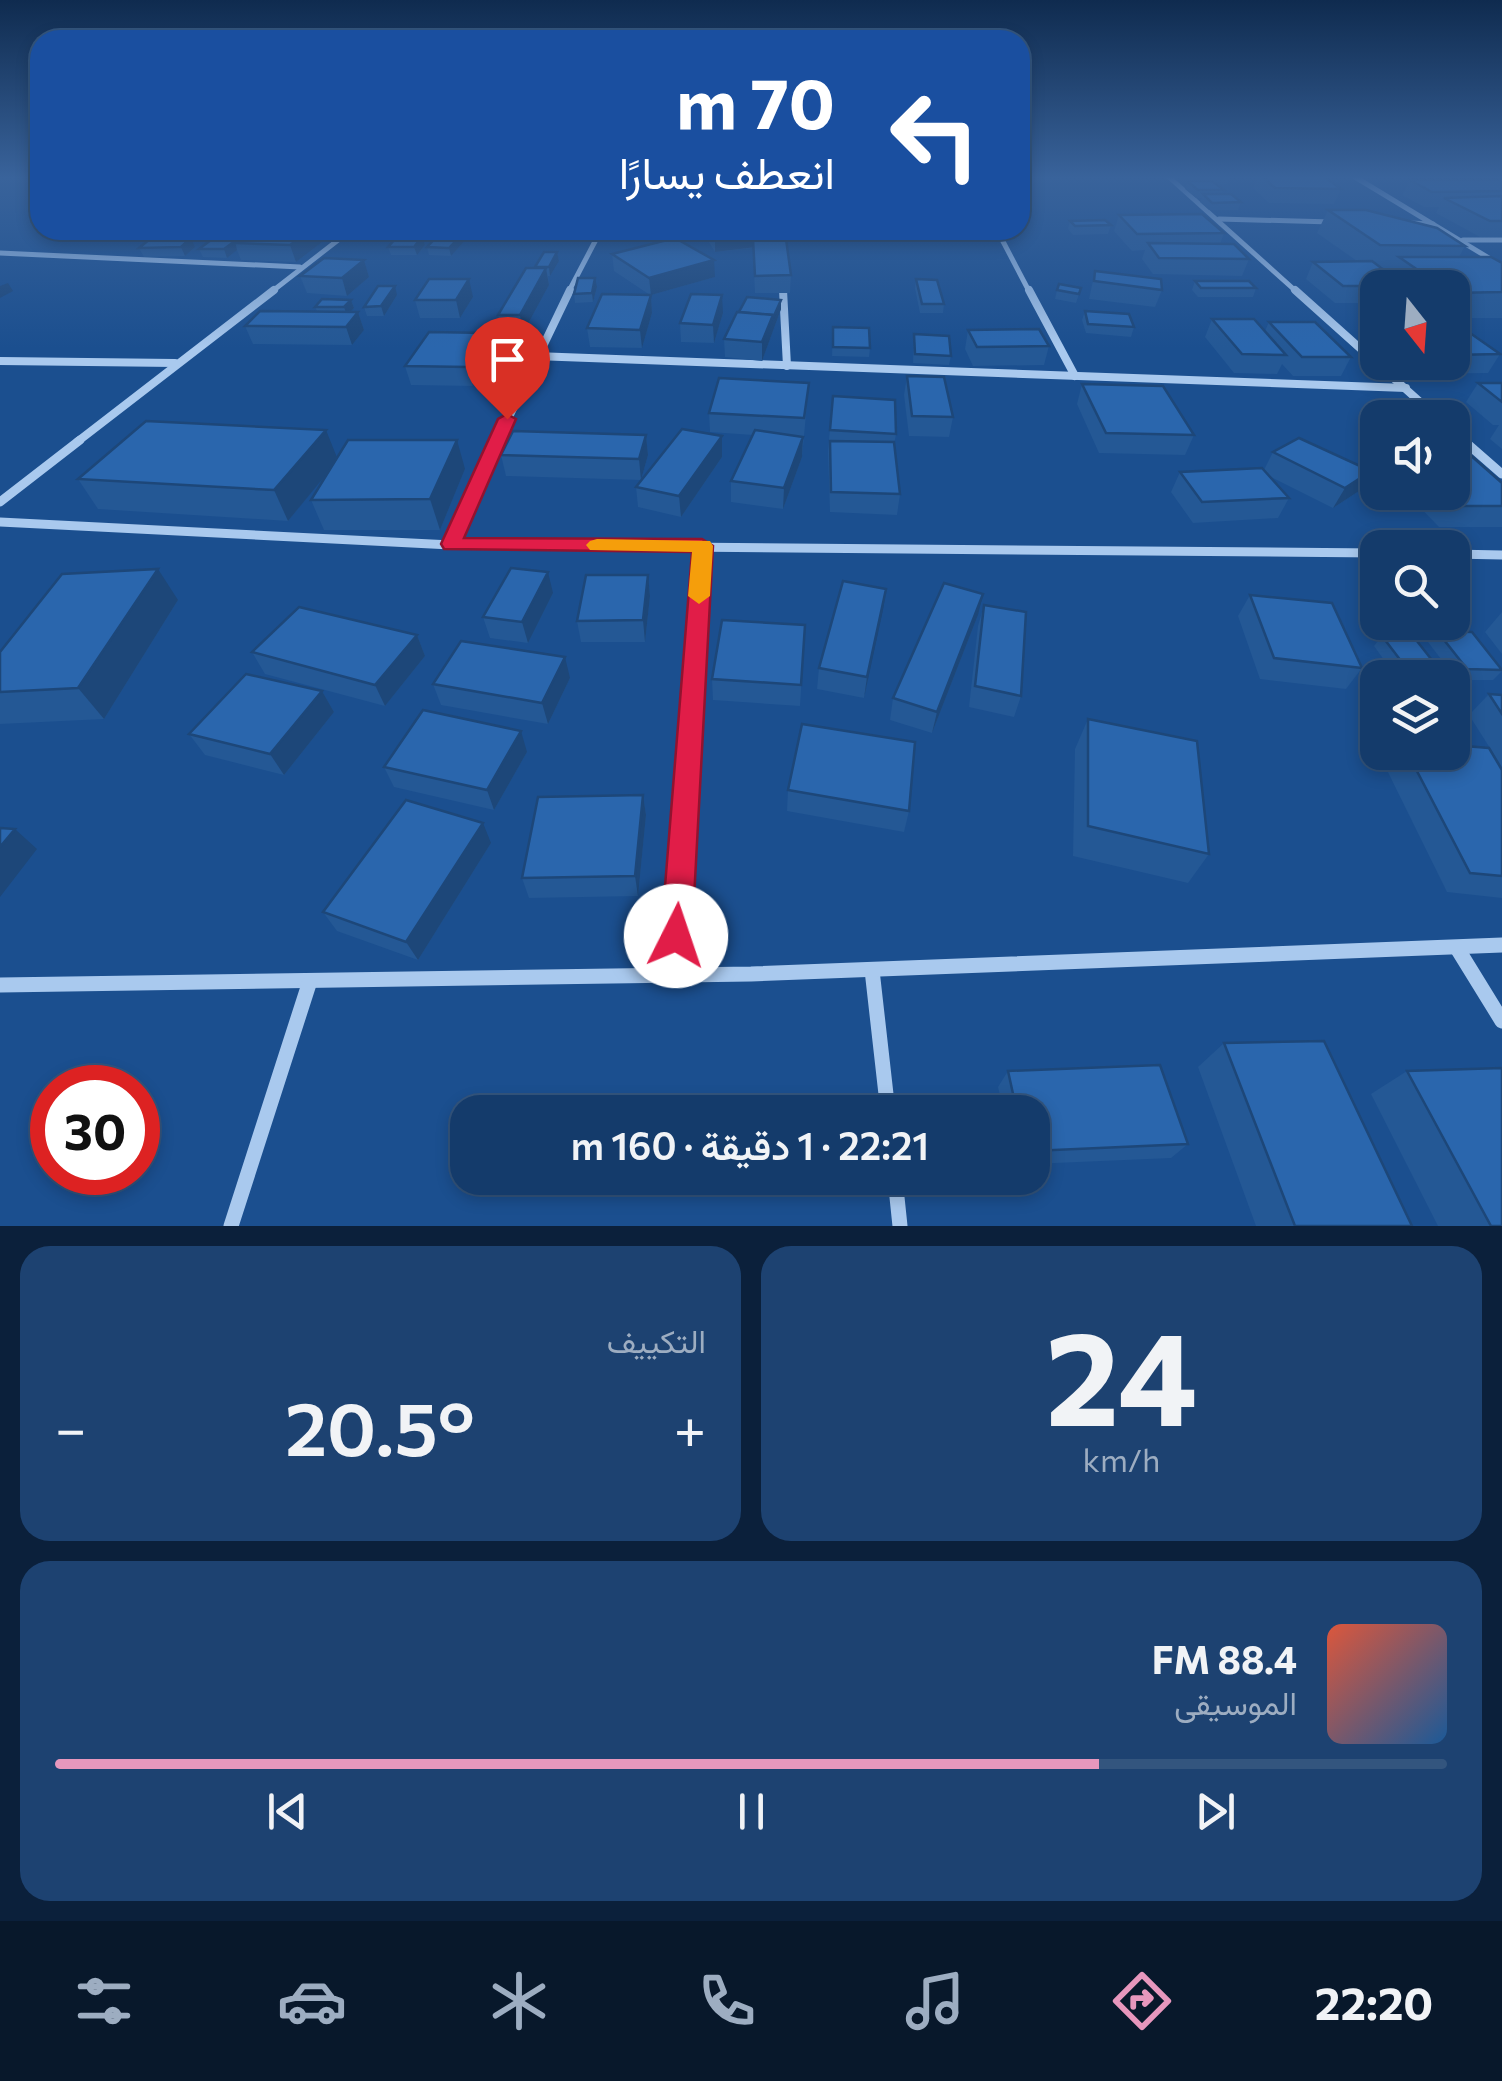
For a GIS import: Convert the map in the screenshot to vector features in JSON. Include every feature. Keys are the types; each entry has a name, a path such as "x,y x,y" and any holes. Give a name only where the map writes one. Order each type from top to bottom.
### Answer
{"street":[{"path":"1234,234 1419,400"},
{"path":"1450,234 1502,266"},
{"path":"0,502 337,240"},
{"path":"451,544 535,356 596,240"},
{"path":"781,240 786,366"},
{"path":"1002,240 1075,376"},
{"path":"1459,240 1502,240"},
{"path":"0,254 301,267"},
{"path":"535,356 1406,388"},
{"path":"0,360 176,363"},
{"path":"1470,446 1502,474"},
{"path":"0,522 451,544 1360,553"},
{"path":"674,975 702,546"},
{"path":"1470,554 1502,554"},
{"path":"0,986 309,984 872,970 1502,946"},
{"path":"1456,948 1502,1021"},
{"path":"872,970 886,1095"},
{"path":"231,1226 309,984"},
{"path":"897,1195 900,1226"}],"building":[{"path":"1364,234 1447,234 1465,246 1380,245"},
{"path":"149,240 189,240 181,247 139,248"},
{"path":"211,240 235,241 224,249 199,249"},
{"path":"238,240 297,240 290,245 234,243"},
{"path":"394,240 420,240 414,247 388,247"},
{"path":"434,240 457,240 449,248 427,247"},
{"path":"679,240 714,260 649,278 612,254"},
{"path":"753,240 786,240 791,275 755,276"},
{"path":"1148,243 1234,244 1249,259 1159,258"},
{"path":"544,252 557,252 549,267 535,267"},
{"path":"1399,257 1491,257 1502,263 1502,292 1470,293 1470,270 1418,270"},
{"path":"324,258 364,260 342,278 300,276"},
{"path":"1372,261 1384,270 1360,270 1360,286 1343,286 1313,262"},
{"path":"526,268 546,268 520,315 498,315"},
{"path":"1095,271 1161,279 1162,290 1094,281"},
{"path":"578,278 595,278 592,293 574,294"},
{"path":"429,279 469,279 456,300 415,300"},
{"path":"916,279 937,280 944,304 922,304"},
{"path":"1195,281 1249,281 1256,288 1201,288"},
{"path":"1059,284 1081,288 1079,294 1057,290"},
{"path":"378,286 395,286 381,306 364,307"},
{"path":"602,294 651,295 640,330 587,328"},
{"path":"691,294 722,295 713,325 680,323"},
{"path":"747,297 781,300 773,318 739,312"},
{"path":"322,299 351,300 344,307 315,307"},
{"path":"260,311 358,312 346,327 245,326"},
{"path":"1085,311 1129,314 1134,327 1088,324"},
{"path":"737,312 773,315 762,342 724,339"},
{"path":"1212,319 1254,319 1286,355 1242,354"},
{"path":"1269,322 1315,322 1351,357 1302,357"},
{"path":"833,327 869,328 870,348 833,347"},
{"path":"1039,329 1049,346 977,347 968,330"},
{"path":"429,332 488,333 468,367 405,366"},
{"path":"1470,333 1500,354 1470,355"},
{"path":"914,334 949,336 951,356 915,354"},
{"path":"907,376 944,377 953,417 912,416"},
{"path":"719,378 809,383 804,418 709,413"},
{"path":"1478,383 1502,383 1502,402"},
{"path":"1082,384 1163,386 1194,435 1106,433"},
{"path":"833,396 895,400 896,434 830,430"},
{"path":"146,421 326,430 274,490 78,479"},
{"path":"682,429 722,436 679,496 636,487"},
{"path":"755,430 803,437 784,488 731,481"},
{"path":"513,431 646,435 639,459 501,455"},
{"path":"1299,438 1360,466 1360,478 1345,488 1273,452"},
{"path":"348,440 457,440 430,499 311,500"},
{"path":"830,441 894,442 900,494 831,492"},
{"path":"1470,455 1502,483 1502,506 1470,506"},
{"path":"1262,468 1289,498 1202,502 1180,472"},
{"path":"511,568 548,572 522,622 483,617"},
{"path":"158,569 78,688 0,692 0,652 62,574"},
{"path":"586,575 648,575 643,620 577,621"},
{"path":"843,581 886,589 867,677 819,668"},
{"path":"944,583 983,594 937,712 893,698"},
{"path":"1250,595 1332,603 1360,668 1274,658"},
{"path":"984,605 1026,612 1021,696 975,686"},
{"path":"299,607 417,635 375,685 252,652"},
{"path":"722,620 805,625 801,685 712,679"},
{"path":"1472,632 1502,670 1470,669 1470,660 1460,660 1444,640 1470,640"},
{"path":"1385,640 1416,640 1432,660 1400,660"},
{"path":"461,641 565,657 542,703 433,684"},
{"path":"246,674 322,691 270,754 189,734"},
{"path":"1489,694 1502,695 1502,714"},
{"path":"423,710 521,731 487,790 384,767"},
{"path":"1088,719 1197,741 1209,854 1088,826"},
{"path":"802,724 915,742 909,811 788,790"},
{"path":"1470,746 1489,748 1502,770 1502,876 1470,873 1416,770 1470,770"},
{"path":"643,795 635,876 522,878 538,797"},
{"path":"406,800 483,823 406,942 323,912"},
{"path":"0,828 15,829 0,847"},
{"path":"1324,1041 1412,1226 1295,1226 1224,1043"},
{"path":"1160,1065 1188,1144 1050,1150 1050,1095 1013,1095 1008,1071"},
{"path":"1502,1068 1502,1226 1491,1226 1407,1071"}],"slow traffic":[{"path":"597,545 702,546 699,596"}],"route":[{"path":"507,419 451,544 702,546 676,936"}]}
